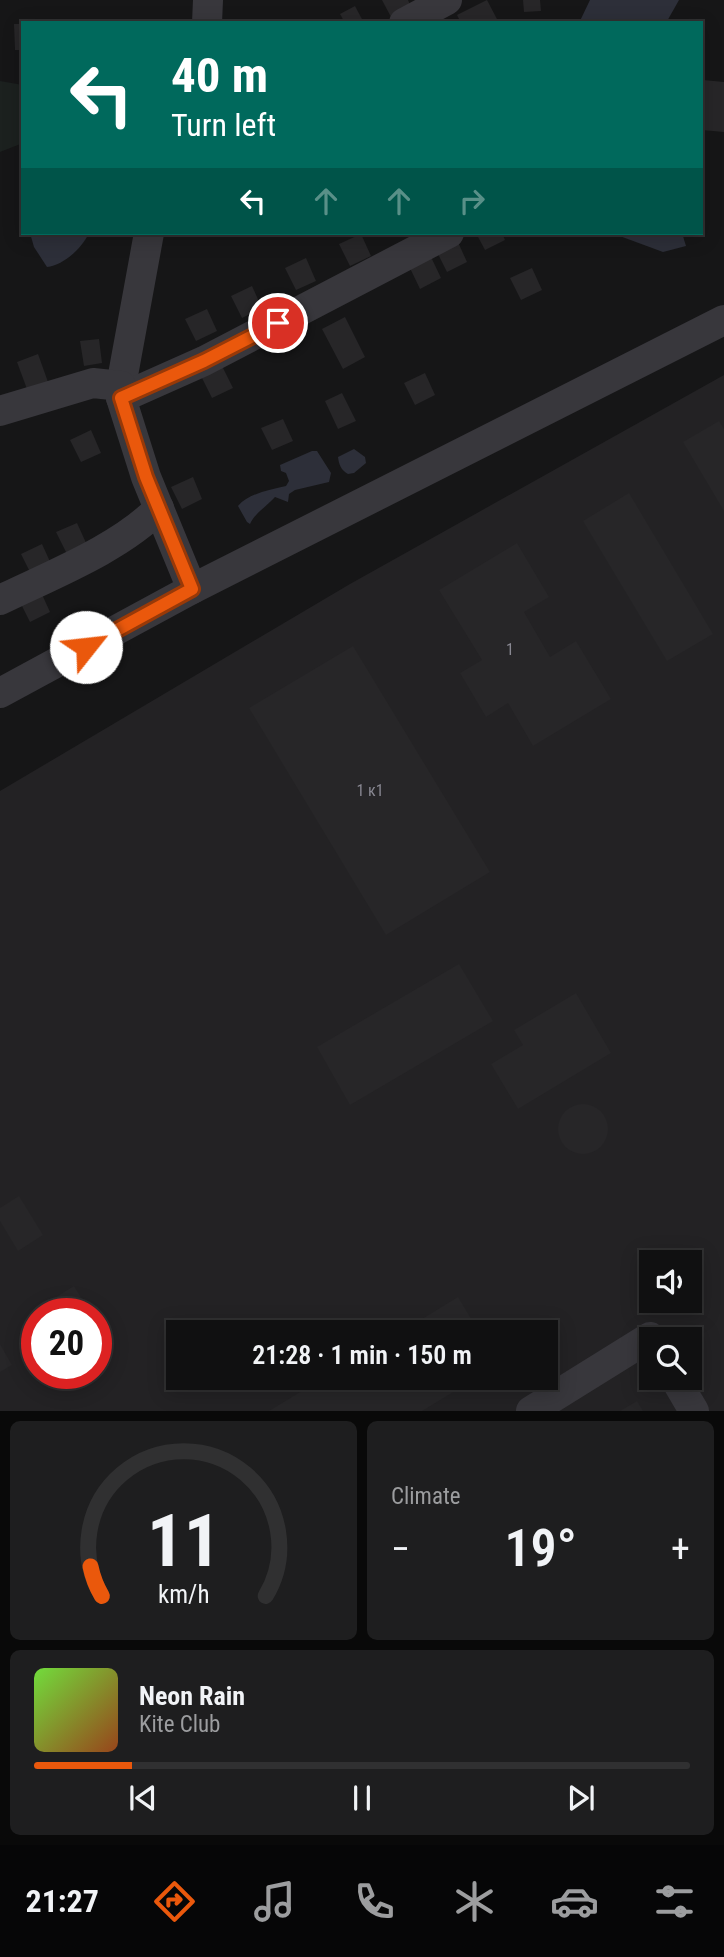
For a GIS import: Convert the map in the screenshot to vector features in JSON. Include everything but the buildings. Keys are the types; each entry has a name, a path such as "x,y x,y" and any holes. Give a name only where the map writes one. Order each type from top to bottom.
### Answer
{"lane":[{"path":"207,21 208,0"},
{"path":"408,21 447,0"},
{"path":"149,235 121,392 146,477 192,589"},
{"path":"0,411 93,383 121,392 204,361 445,235"},
{"path":"0,693 192,589 724,320"},
{"path":"0,600 122,538 148,520 159,508"},
{"path":"531,1411 639,1343"},
{"path":"682,1390 694,1411"}],"shaded area":[{"path":"590,0 679,0 667,21 580,21"},
{"path":"0,81 21,85 21,144 0,152"},
{"path":"31,235 88,235 72,255 53,266 47,267 34,247"},
{"path":"617,235 683,235 686,246 663,252"},
{"path":"724,375 724,1411 0,1411 0,791 350,584"},
{"path":"354,449 365,457 366,463 354,473 348,474 341,467 338,457"},
{"path":"317,451 331,473 329,482 295,490 289,494 288,502 275,497 250,524 247,522 238,506 254,495 286,486 289,481 280,465"}],"route":[{"path":"86,647 192,589 146,477 121,398 204,361 278,323"}]}
